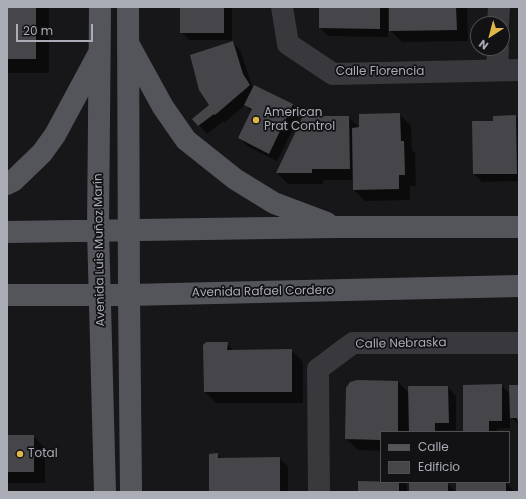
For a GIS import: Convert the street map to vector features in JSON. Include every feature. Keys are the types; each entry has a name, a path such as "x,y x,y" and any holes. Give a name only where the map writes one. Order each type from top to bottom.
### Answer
{"main road":[{"name":"Avenida Luis Muñoz Marín","path":"100,7 98,230 105,492"},
{"path":"128,7 131,492"},
{"path":"128,43 163,107 186,140 234,179 274,203 337,227"},
{"path":"7,184 13,181 42,153 55,135 100,51"},
{"path":"7,232 337,227 519,228"},
{"name":"Avenida Rafael Cordero","path":"7,295 129,295 519,286"}],"street":[{"name":"Calle Florencia","path":"282,7 288,44 333,74 519,70"},
{"path":"497,70 498,56"},
{"name":"Calle Nebraska","path":"319,492 318,369 353,343 519,343"}],"building":[{"path":"7,7 36,7 36,59 7,59"},
{"path":"180,7 224,7 224,33 180,33"},
{"path":"319,7 380,7 380,29 319,28"},
{"path":"389,7 456,7 457,30 389,31"},
{"path":"233,41 243,74 250,85 215,115 214,114 198,126 192,119 209,105 199,90 190,55"},
{"path":"254,85 293,104 269,154 238,138 252,109 244,105"},
{"path":"400,113 401,141 404,141 405,175 399,175 399,189 353,190 352,128 359,127 359,114"},
{"path":"516,115 517,174 473,174 472,121 493,121 493,116"},
{"path":"303,116 349,116 350,169 312,169 312,173 276,173"},
{"path":"206,342 228,342 227,350 292,349 292,392 204,392 203,345"},
{"path":"357,380 398,381 398,431 380,431 380,440 345,439 346,388 350,382"},
{"path":"502,384 502,421 489,421 489,431 463,431 463,385"},
{"path":"509,385 519,385 519,427 517,418 510,418"},
{"path":"408,386 448,386 449,423 435,423 435,431 409,431"},
{"name":"Total","path":"7,435 34,435 34,472 7,472"},
{"path":"218,453 218,458 280,457 280,492 209,492 209,454"},
{"path":"358,481 399,483 399,492 358,492"},
{"path":"409,483 448,483 448,492 409,492"},
{"path":"456,483 506,483 506,492 456,492"}],"place":[{"name":"American Prat Control","path":"256,120"},
{"name":"Total","path":"20,454"}]}
